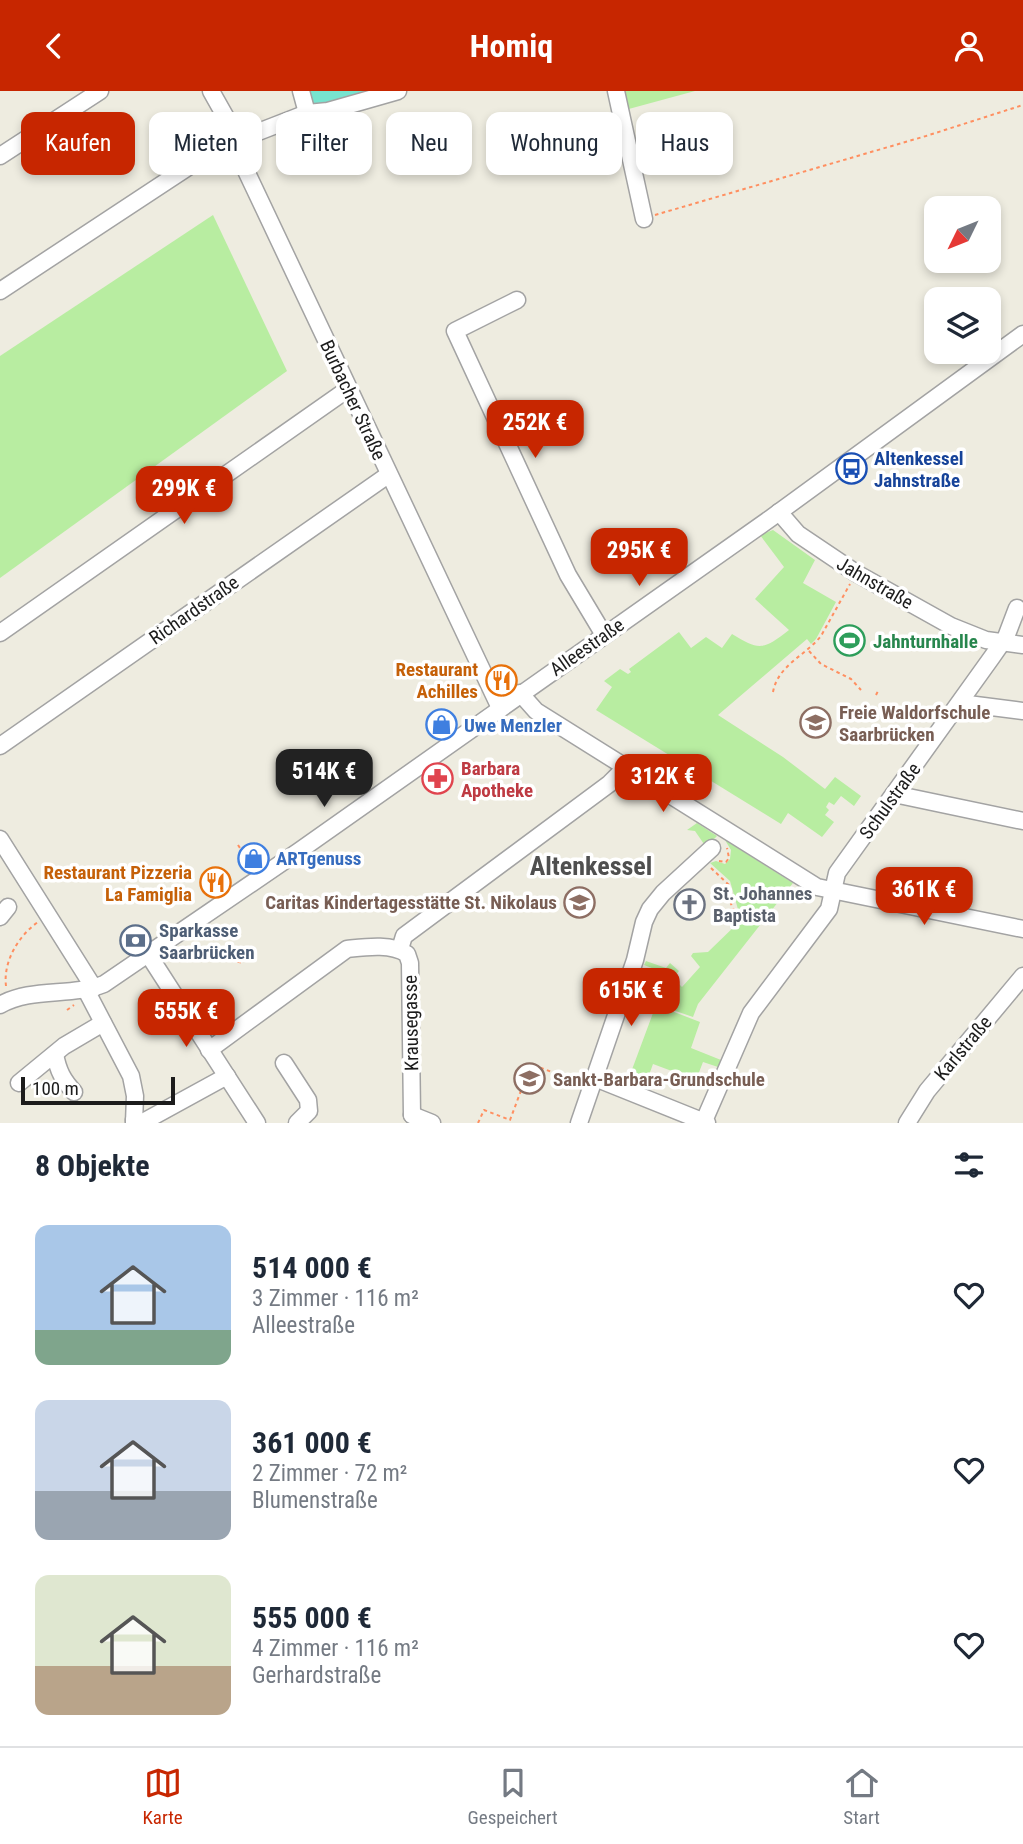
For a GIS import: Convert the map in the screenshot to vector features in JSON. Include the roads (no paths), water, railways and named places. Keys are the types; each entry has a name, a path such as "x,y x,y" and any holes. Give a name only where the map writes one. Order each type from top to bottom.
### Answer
{"street":[{"path":"0,156 100,91"},
{"name":"Burbacher Straße","path":"211,91 223,112"},
{"path":"301,91 307,112"},
{"path":"318,112 398,91"},
{"path":"616,91 644,219"},
{"path":"0,291 176,175"},
{"name":"Burbacher Straße","path":"248,175 500,708"},
{"path":"517,300 454,331 568,575 604,635"},
{"name":"Alleestraße","path":"90,989 104,984 258,879 779,512 1023,334"},
{"path":"0,633 348,389"},
{"name":"Richardstraße","path":"0,746 388,475"},
{"name":"Jahnstraße","path":"779,512 798,534 856,573 951,626 968,634 1002,643 1023,645"},
{"name":"Schulstraße","path":"705,1122 751,1013 830,909 837,873 1002,643 1017,608"},
{"path":"520,693 536,711 817,887 1023,929"},
{"path":"960,703 1023,711"},
{"path":"400,949 404,936 609,784 625,768"},
{"path":"894,795 1023,821"},
{"path":"0,839 90,989 103,1023 131,1076 135,1096 134,1122 143,1122 227,1076"},
{"path":"579,1123 650,909 663,893 712,848"},
{"name":"Krausegasse","path":"209,1050 347,949 400,949 407,954 410,963 406,1119"},
{"path":"148,954 257,1123"},
{"name":"Karlstraße","path":"907,1123 927,1091 1023,976"},
{"path":"4,1003 27,996 90,989"},
{"path":"19,1083 64,1046 103,1023"},
{"path":"55,1054 58,1070 74,1092"},
{"path":"284,1063 308,1100 309,1111 297,1123"},
{"path":"594,1082 705,1122"},
{"path":"406,1119 432,1123"}],"place":[{"name":"Altenkessel Jahnstraße","path":"851,469"},
{"name":"Jahnturnhalle","path":"850,641"},
{"name":"Restaurant Achilles","path":"501,680"},
{"name":"Freie Waldorfschule Saarbrücken","path":"816,723"},
{"name":"Uwe Menzler","path":"441,725"},
{"name":"Barbara Apotheke","path":"438,779"},
{"name":"ARTgenuss","path":"253,858"},
{"name":"Restaurant Pizzeria La Famiglia","path":"215,883"},
{"name":"Caritas Kindertagesstätte St. Nikolaus","path":"580,902"},
{"name":"St. Johannes Baptista","path":"690,904"},
{"name":"Sparkasse Saarbrücken","path":"136,941"},
{"name":"Sankt-Barbara-Grundschule","path":"530,1079"}],"district":[{"name":"Altenkessel","path":"591,866"}]}
